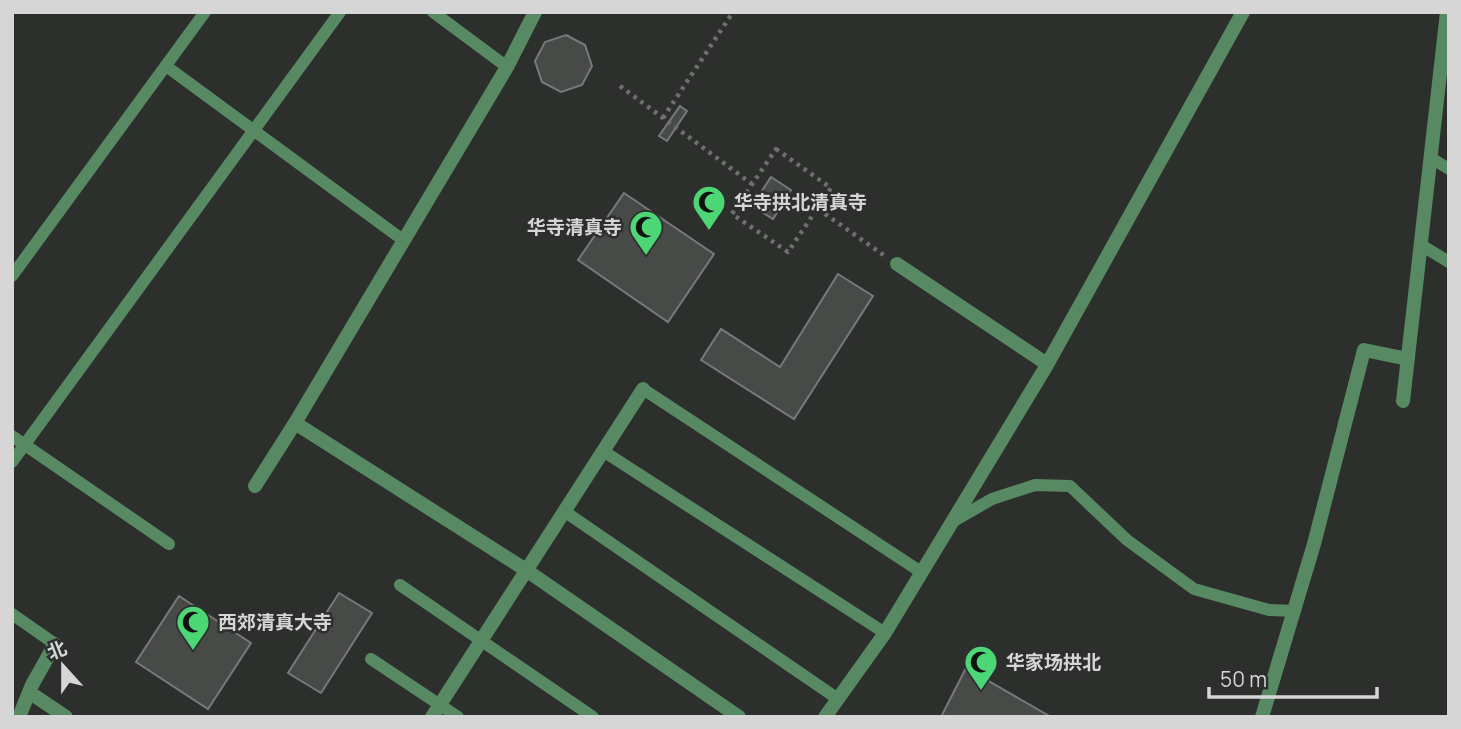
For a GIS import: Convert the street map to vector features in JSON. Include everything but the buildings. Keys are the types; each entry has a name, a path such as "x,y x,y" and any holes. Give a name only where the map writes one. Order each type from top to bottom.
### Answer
{"street":[{"path":"255,486 507,67 535,12"},
{"path":"825,717 885,633 1047,365 1242,12"},
{"path":"1403,401 1430,158 1445,66 1447,12"},
{"path":"897,264 1047,365"},
{"path":"1262,717 1317,531 1364,350 1408,359"},
{"path":"436,711 643,389"},
{"path":"295,423 526,570 739,717"},
{"path":"19,717 55,644"},
{"path":"29,692 65,717"}],"lane":[{"path":"12,276 205,12"},
{"path":"12,462 340,12"},
{"path":"433,12 507,67"},
{"path":"166,66 403,240"},
{"path":"1430,158 1449,169"},
{"path":"1421,245 1449,262"},
{"path":"643,389 921,572"},
{"path":"12,436 169,544"},
{"path":"603,451 885,633"},
{"path":"952,522 992,499 1035,485 1070,486 1127,540 1194,589 1269,610 1293,611"},
{"path":"564,511 838,699"},
{"path":"400,585 593,717"},
{"path":"12,614 55,644"},
{"path":"371,659 436,711 458,717"}],"path":[{"path":"663,118 733,12"},
{"path":"620,86 752,184"},
{"path":"776,149 831,188 818,209 788,252 732,214 776,149"},
{"path":"818,209 897,264"}],"place":[{"name":"华寺拱北清真寺","path":"709,232"},
{"name":"华寺清真寺","path":"646,257"},
{"name":"西郊清真大寺","path":"193,652"},
{"name":"华家场拱北","path":"981,692"}]}
